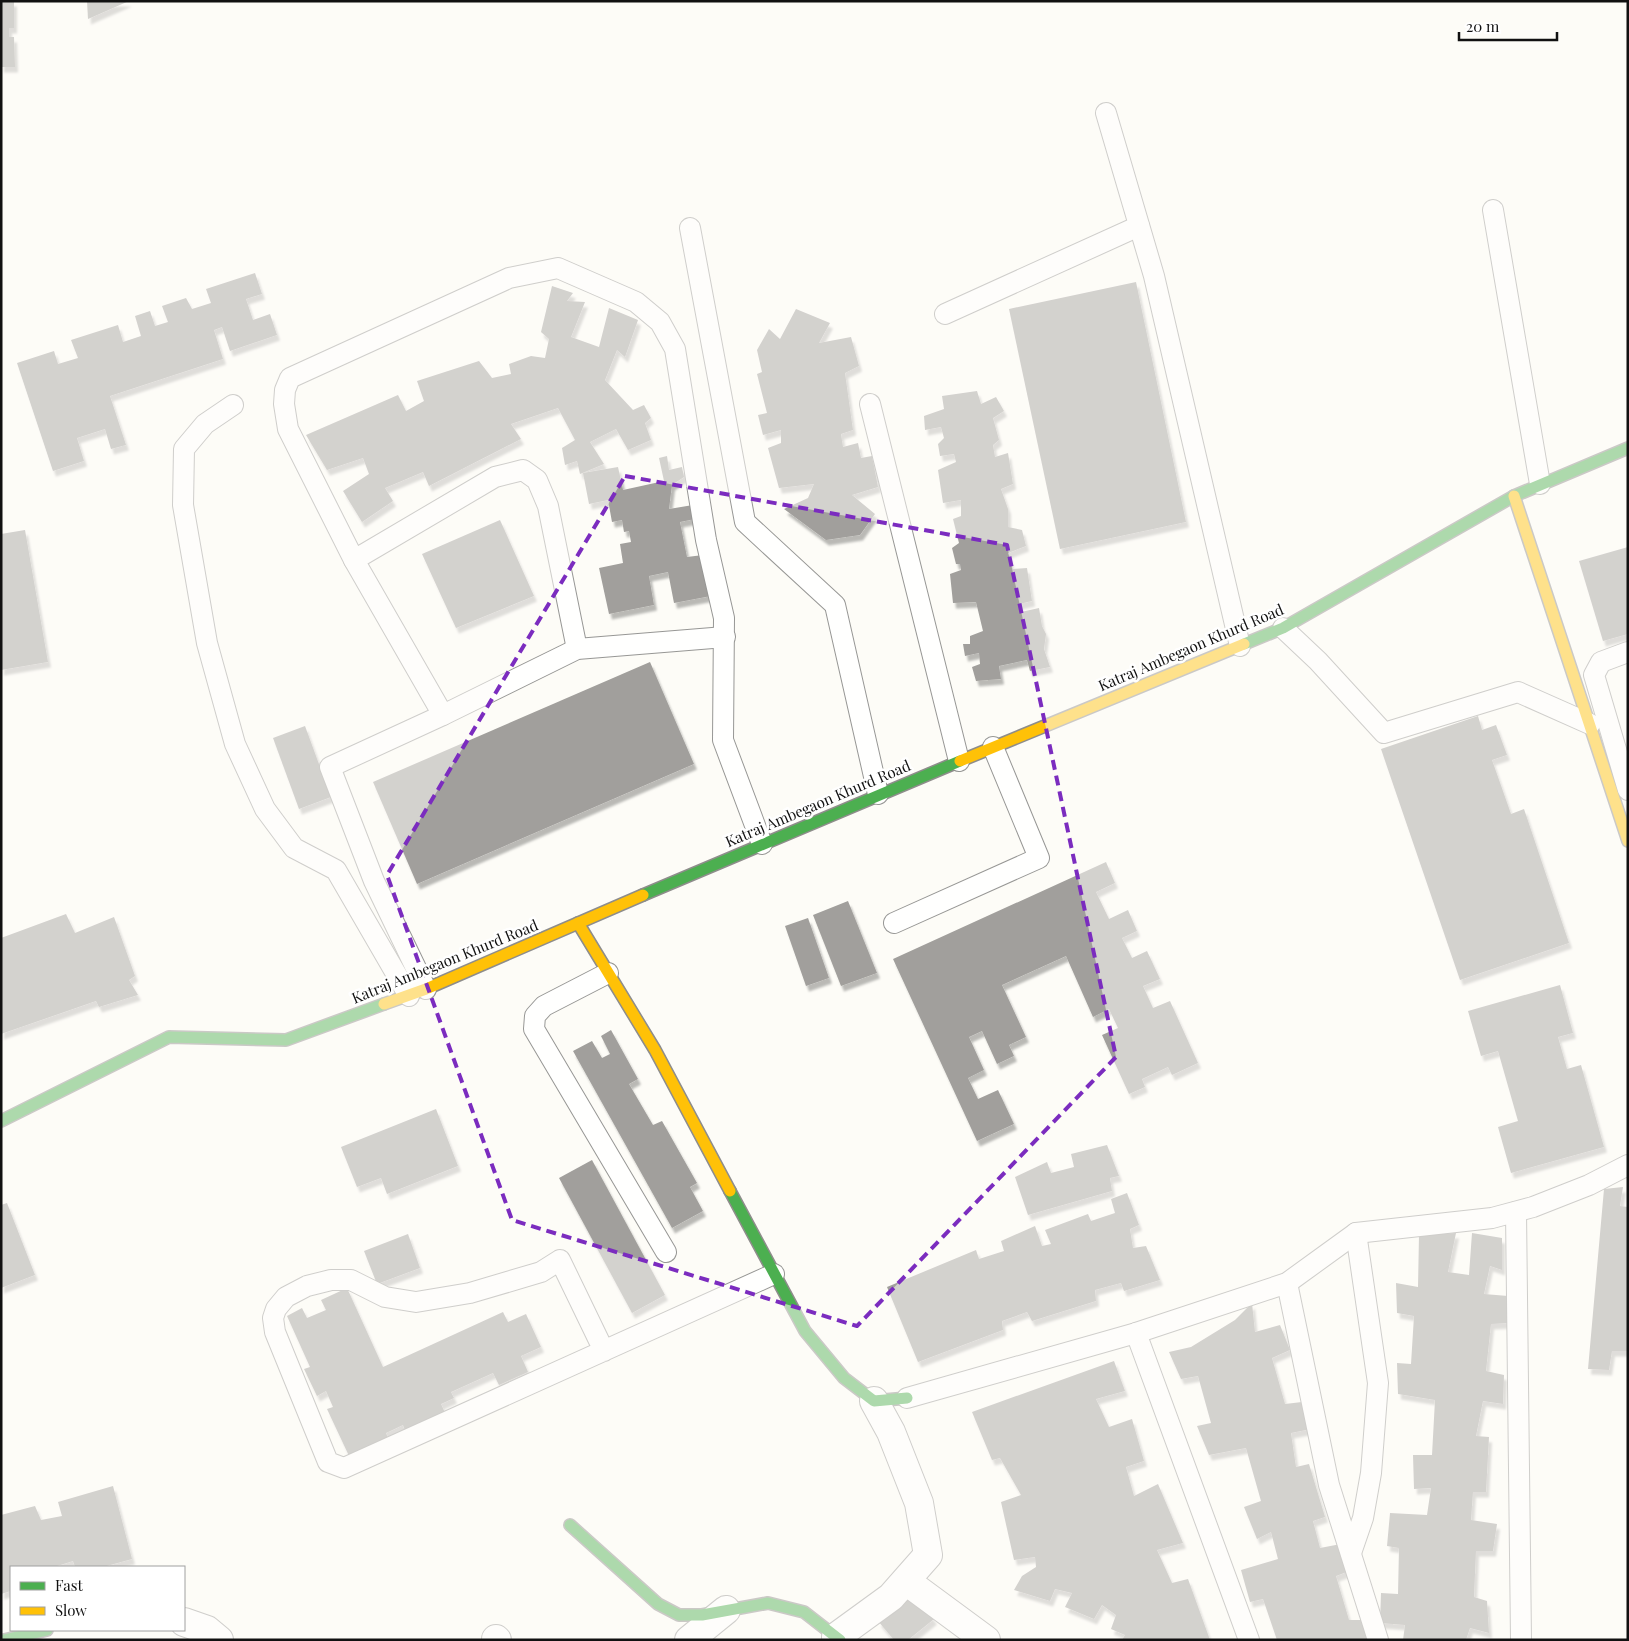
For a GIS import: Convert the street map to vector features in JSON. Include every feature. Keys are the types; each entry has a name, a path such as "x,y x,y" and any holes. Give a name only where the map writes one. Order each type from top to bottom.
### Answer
{"street":[{"name":"Katraj Ambegaon Khurd Road","path":"1,1121 169,1037 286,1040 418,993 878,794 1283,628 1514,496 1628,448"},
{"path":"1514,496 1628,841"},
{"path":"570,1525 658,1604 679,1614 702,1615 768,1603 804,1612 838,1638 891,1597 928,1556 920,1503 891,1432 874,1401 844,1378 805,1331 655,1050 578,923"},
{"path":"874,1401 907,1398"},
{"path":"906,1581 986,1640"},
{"path":"689,1640 726,1610"},
{"path":"185,1622 207,1630 219,1640"},
{"path":"4,1640 43,1631"}],"lane":[{"path":"1106,113 1154,276 1240,646"},
{"path":"1493,210 1540,484"},
{"path":"945,314 1139,226"},
{"path":"690,228 745,522 835,605 878,794"},
{"path":"443,716 354,560 288,429 284,404 285,390 290,378 509,278 558,268 636,302 660,322 675,349 706,540 724,618 723,740 762,844"},
{"path":"870,404 959,761"},
{"path":"233,405 205,424 184,450 183,504 207,642 235,744 265,809 294,848 336,870 418,993"},
{"path":"354,560 496,478 523,470 537,480 548,506 577,649"},
{"path":"1283,628 1318,661 1384,733 1518,692 1590,724"},
{"path":"418,993 330,767 443,716 577,649 725,637"},
{"path":"1628,652 1601,662 1594,675 1628,790"},
{"path":"894,923 1039,858 993,747"},
{"path":"608,973 544,1006 535,1016 534,1029 666,1252"},
{"path":"907,1398 1136,1333 1287,1283 1356,1233 1482,1220 1516,1212 1589,1185 1628,1166"},
{"path":"1516,1212 1520,1640"},
{"path":"1351,1553 1363,1518 1371,1473 1378,1383 1356,1233"},
{"path":"604,1351 560,1260 541,1272 470,1293 416,1302 385,1297 351,1280 331,1280 307,1286 286,1297 276,1309 273,1318 275,1332 328,1462 344,1468 604,1351 774,1274"},
{"path":"1287,1283 1329,1485 1378,1640"},
{"path":"1136,1333 1249,1640"}],"highlighted area":[{"path":"625,476 1007,545 1116,1057 857,1326 512,1220 387,875"}],"building":[{"path":"1,1 14,1 14,28 9,28 9,37 14,37 15,67 1,67"},
{"path":"87,1 129,1 88,19"},
{"path":"255,273 262,294 246,299 253,320 270,314 277,335 230,351 222,327 214,330 223,359 110,396 126,445 111,449 105,429 77,438 84,461 53,471 17,363 54,351 58,364 78,358 71,340 118,325 123,342 141,336 135,316 150,311 155,326 168,322 162,306 186,298 192,309 211,303 206,289"},
{"path":"1136,282 1186,522 1060,549 1009,309"},
{"path":"552,286 573,293 567,301 585,302 571,337 599,347 609,308 638,320 625,357 617,350 605,380 633,410 644,405 651,418 645,423 651,440 628,450 616,429 590,442 604,464 580,474 577,461 565,465 562,448 575,440 558,408 511,424 521,439 429,486 423,472 385,488 393,501 362,522 343,491 369,474 363,458 327,470 306,435 398,395 406,411 424,401 417,381 479,361 492,378 511,374 509,364 531,356 545,358 549,339 541,332"},
{"path":"796,309 830,323 819,343 851,337 859,366 845,373 853,430 841,434 843,447 858,443 861,458 872,456 878,487 852,495 875,514 860,535 826,540 784,509 808,498 814,484 779,488 768,448 781,443 781,430 763,435 758,415 767,413 757,374 762,372 757,350 769,329 780,339"},
{"path":"977,391 981,404 996,397 1004,411 993,418 999,440 993,445 995,457 1008,453 1013,484 1001,489 1008,509 1008,527 1022,530 1026,546 1008,553 1013,569 1027,568 1032,601 1019,604 1021,612 1039,608 1042,626 1046,634 1044,649 1050,667 1030,671 1027,660 999,666 1001,679 976,681 972,667 980,664 979,653 965,656 963,644 970,644 970,636 983,631 976,602 953,603 950,574 961,570 960,564 956,564 952,548 959,543 953,519 961,516 961,500 943,503 938,470 956,462 954,454 940,456 938,444 944,438 941,427 925,430 924,416 944,409 942,396"},
{"path":"667,456 669,470 682,467 684,477 672,485 669,509 693,505 695,519 680,522 687,557 703,555 711,596 674,603 668,572 649,576 654,605 609,614 599,568 623,563 620,544 631,542 629,531 624,532 622,520 612,522 608,500 589,504 583,473 618,467 623,490 664,481 659,458"},
{"path":"500,520 534,596 456,628 422,554"},
{"path":"25,530 48,662 1,670 1,534"},
{"path":"1628,547 1628,634 1603,641 1579,561"},
{"path":"650,662 694,764 417,884 373,782"},
{"path":"1478,716 1482,730 1496,725 1507,755 1492,760 1511,814 1524,809 1569,943 1460,980 1381,749"},
{"path":"305,726 331,797 299,809 273,738"},
{"path":"1106,862 1115,883 1096,892 1109,919 1128,910 1137,931 1122,938 1132,958 1147,951 1160,979 1143,986 1153,1008 1170,1001 1198,1063 1172,1075 1168,1067 1142,1079 1145,1087 1129,1094 1102,1035 1118,1028 1109,1009 1093,1017 1066,956 1002,985 1026,1037 1009,1045 1014,1056 997,1064 982,1031 969,1037 984,1070 968,1078 978,1099 998,1090 1014,1124 977,1141 893,959"},
{"path":"848,901 877,973 841,986 813,915"},
{"path":"66,914 75,933 114,917 135,976 129,980 138,995 99,1007 96,1001 1,1034 1,938"},
{"path":"808,918 829,978 806,986 785,926"},
{"path":"1560,985 1573,1033 1558,1037 1567,1069 1581,1065 1604,1147 1511,1173 1498,1127 1518,1121 1498,1051 1481,1056 1468,1011"},
{"path":"611,1030 638,1079 629,1084 653,1125 662,1121 697,1183 690,1187 703,1211 672,1228 573,1051 592,1041 602,1058 610,1054 601,1036"},
{"path":"436,1109 458,1166 387,1194 381,1178 357,1187 341,1147"},
{"path":"1107,1145 1119,1176 1110,1178 1112,1191 1028,1215 1015,1177 1047,1162 1051,1173 1074,1167 1071,1154"},
{"path":"592,1160 665,1295 632,1313 559,1178"},
{"path":"1623,1187 1620,1206 1628,1207 1628,1351 1612,1351 1609,1370 1588,1369 1604,1189"},
{"path":"1127,1193 1139,1225 1130,1229 1133,1248 1146,1246 1160,1280 1124,1291 1121,1283 1095,1290 1096,1301 1032,1321 1027,1312 1002,1321 1003,1330 918,1362 887,1287 976,1250 979,1259 1004,1251 1001,1241 1035,1226 1042,1246 1051,1244 1045,1230 1088,1214 1091,1221 1115,1213 1111,1199"},
{"path":"7,1203 35,1275 1,1288 1,1205"},
{"path":"1456,1233 1448,1272 1469,1275 1472,1233 1502,1238 1502,1270 1490,1266 1484,1294 1508,1296 1510,1323 1491,1324 1486,1371 1504,1375 1503,1404 1483,1401 1476,1436 1489,1437 1486,1492 1473,1492 1471,1520 1497,1524 1493,1551 1476,1551 1474,1597 1487,1601 1489,1633 1470,1628 1466,1640 1403,1640 1405,1625 1380,1623 1381,1593 1398,1594 1399,1548 1387,1546 1390,1513 1427,1515 1431,1488 1414,1489 1413,1455 1432,1455 1435,1400 1398,1394 1397,1363 1411,1364 1414,1316 1397,1313 1396,1283 1418,1287 1419,1235"},
{"path":"408,1234 420,1268 377,1284 364,1251"},
{"path":"347,1288 383,1367 503,1312 508,1322 526,1314 541,1347 521,1356 528,1372 499,1385 493,1373 451,1392 454,1398 441,1404 446,1415 406,1433 403,1425 386,1433 389,1441 350,1458 327,1409 333,1407 326,1391 317,1396 304,1369 310,1367 287,1316 302,1308 307,1318 326,1310 321,1300"},
{"path":"1252,1303 1255,1332 1280,1325 1290,1350 1272,1358 1285,1404 1302,1402 1311,1429 1291,1433 1296,1467 1309,1464 1325,1517 1313,1521 1320,1548 1346,1543 1352,1570 1336,1576 1349,1620 1363,1620 1372,1640 1277,1640 1263,1599 1250,1602 1241,1570 1278,1559 1271,1532 1257,1539 1244,1507 1261,1501 1246,1448 1209,1455 1197,1426 1211,1423 1198,1376 1181,1379 1169,1352 1191,1347 1235,1320"},
{"path":"1114,1361 1125,1391 1096,1399 1109,1427 1132,1419 1144,1461 1126,1467 1134,1496 1158,1484 1183,1543 1157,1550 1172,1583 1188,1579 1210,1640 1122,1640 1125,1635 1111,1629 1116,1615 1102,1605 1094,1619 1065,1607 1072,1593 1055,1589 1050,1601 1014,1590 1022,1576 1036,1567 1035,1557 1014,1560 1001,1502 1021,1495 1000,1458 992,1460 972,1412"},
{"path":"113,1486 132,1559 107,1566 75,1566 73,1561 57,1566 10,1566 10,1591 1,1594 1,1515 35,1506 41,1520 62,1516 58,1502"},
{"path":"913,1593 934,1619 908,1640 894,1640 878,1621"}],"traffic: fast":[{"path":"1244,644 1283,628 1514,496 1628,448"},
{"path":"643,895 960,761"},
{"path":"1,1121 169,1037 286,1040 384,1004"},
{"path":"730,1191 805,1331 844,1378 874,1401 907,1398"},
{"path":"570,1525 658,1604 679,1615 702,1615 768,1603 804,1612 840,1640"},
{"path":"4,1640 43,1631"}],"traffic: slow":[{"path":"1514,496 1628,841"},
{"path":"960,761 1244,644"},
{"path":"384,1004 426,989 643,895"},
{"path":"578,923 655,1050 730,1191"}]}
